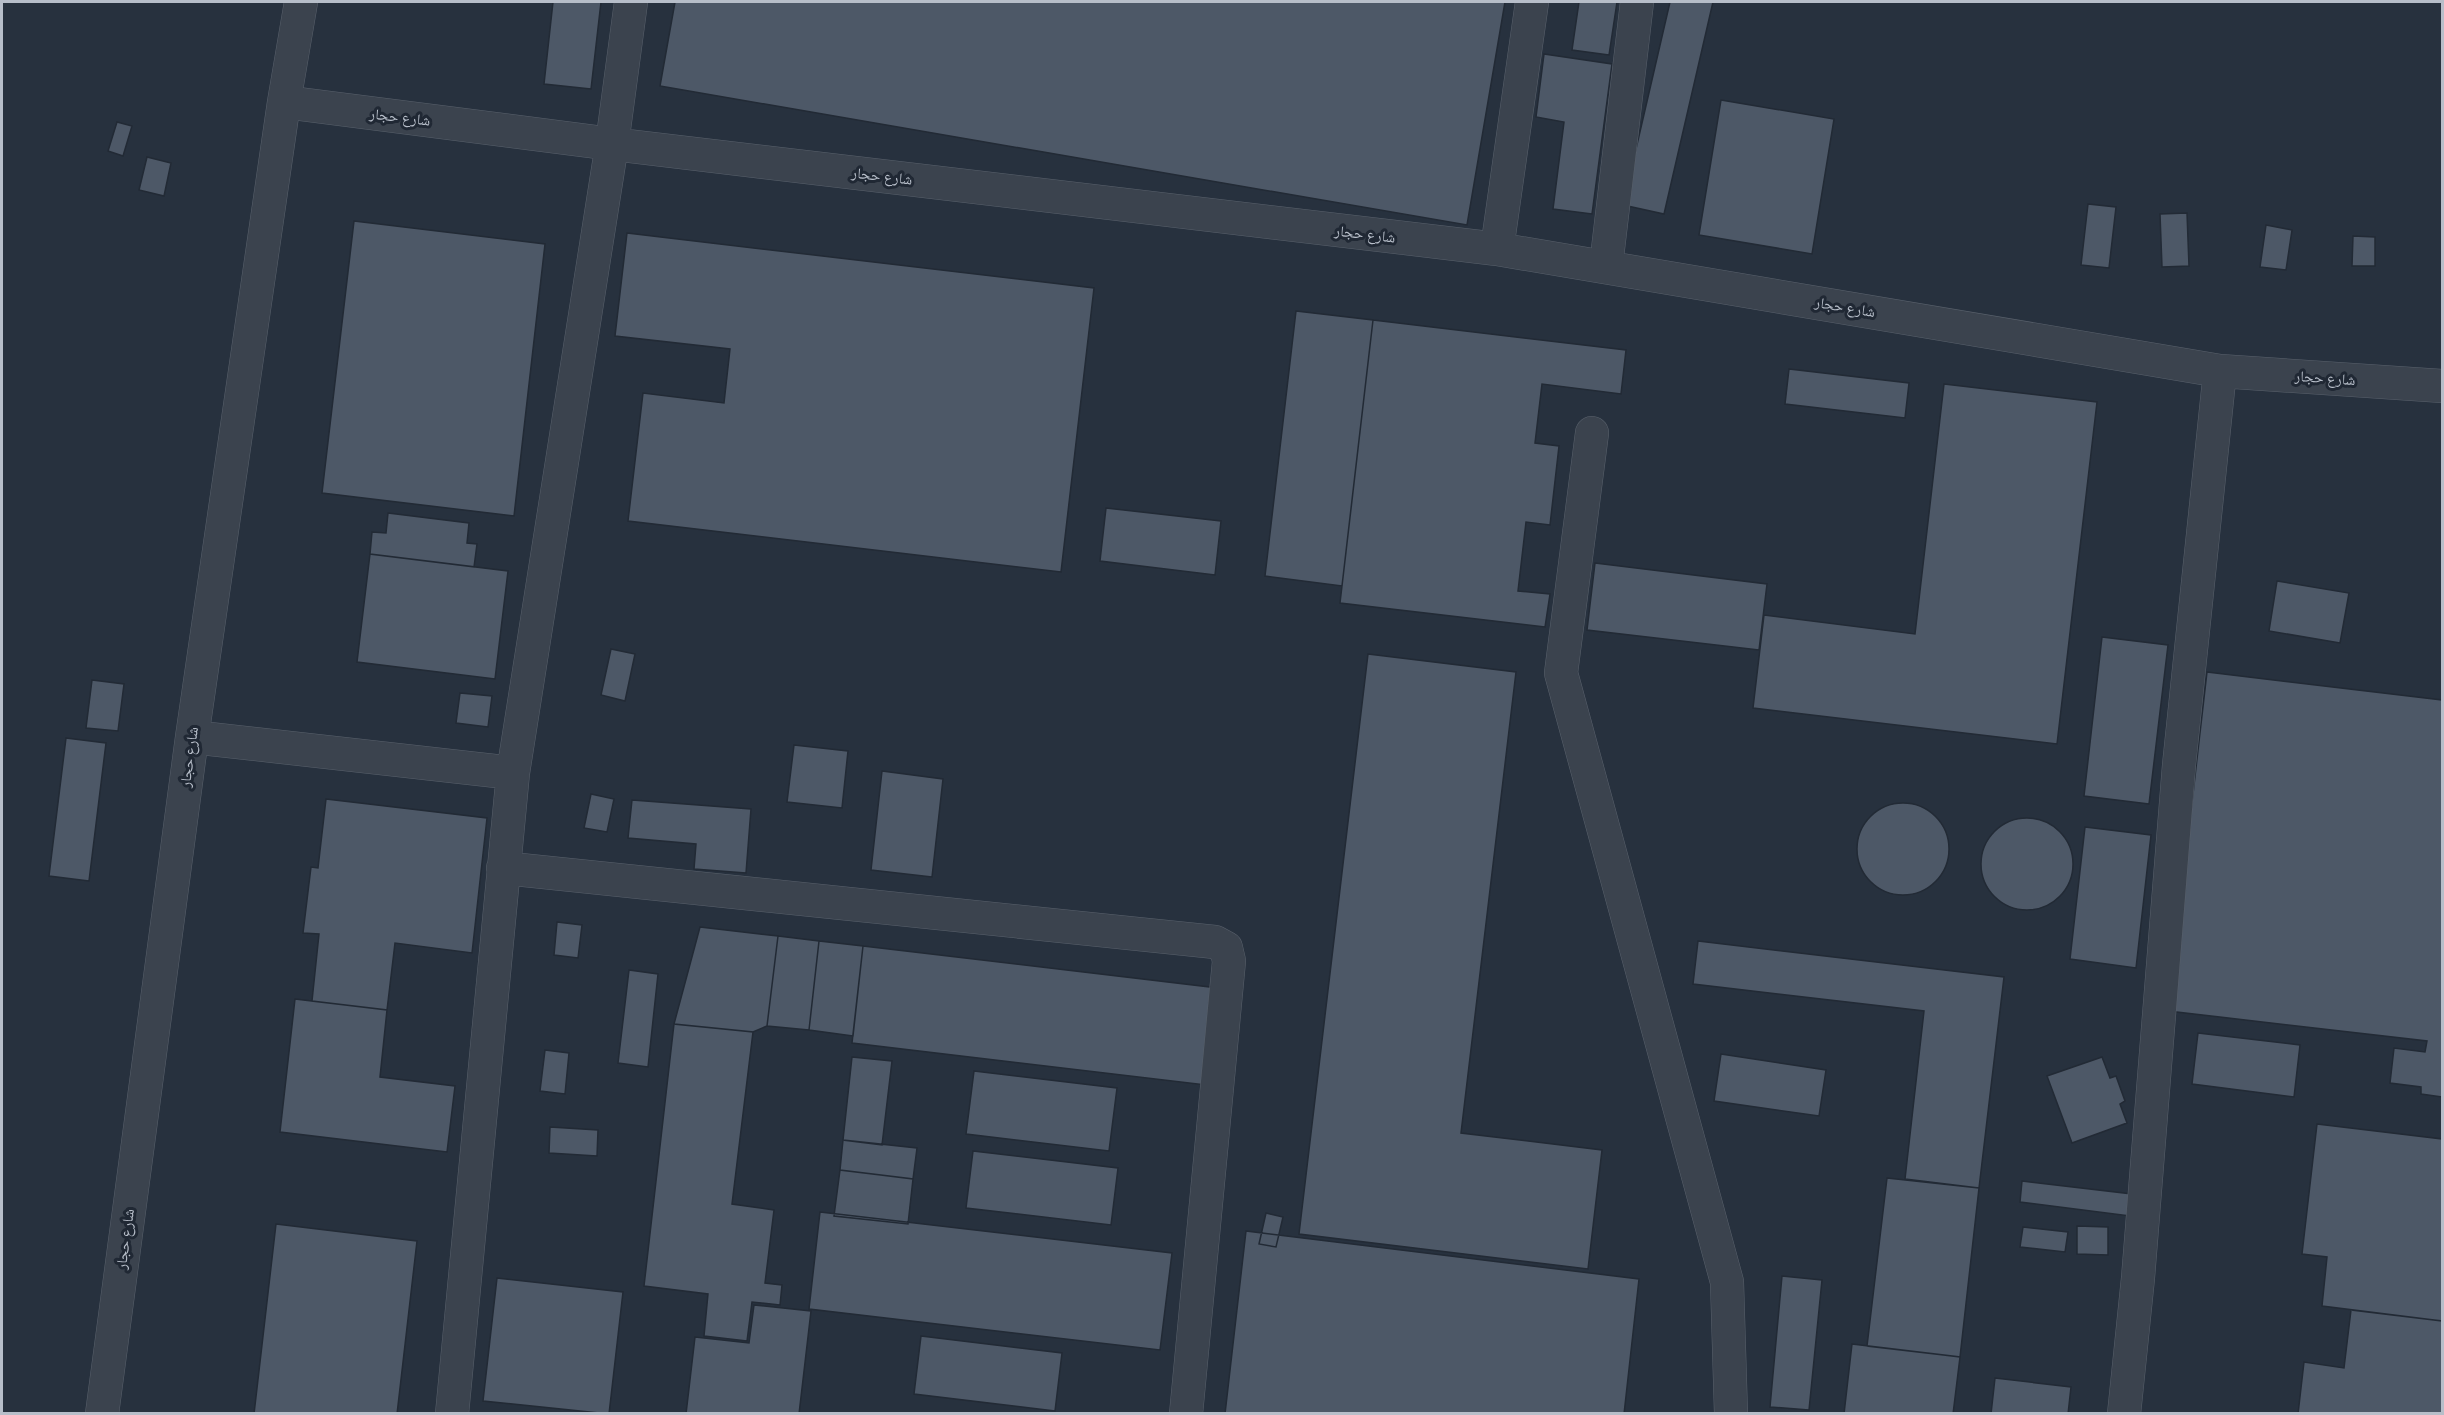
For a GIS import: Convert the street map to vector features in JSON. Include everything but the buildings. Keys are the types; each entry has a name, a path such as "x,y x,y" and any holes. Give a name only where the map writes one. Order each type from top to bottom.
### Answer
{"street":[{"name":"شارع حجار","path":"102,1413 192,737 284,102 301,2"},
{"path":"452,1413 513,773 612,144 631,2"},
{"path":"1497,249 1532,2"},
{"path":"1606,266 1637,2"},
{"name":"شارع حجار","path":"284,102 612,144 1497,249 2220,371 2442,386"},
{"path":"2124,1413 2138,1278 2179,765 2220,371"},
{"path":"1592,433 1561,673 1727,1282 1731,1413"},
{"path":"192,737 513,773"},
{"path":"503,868 1215,942 1226,948 1229,961 1186,1413"}]}
